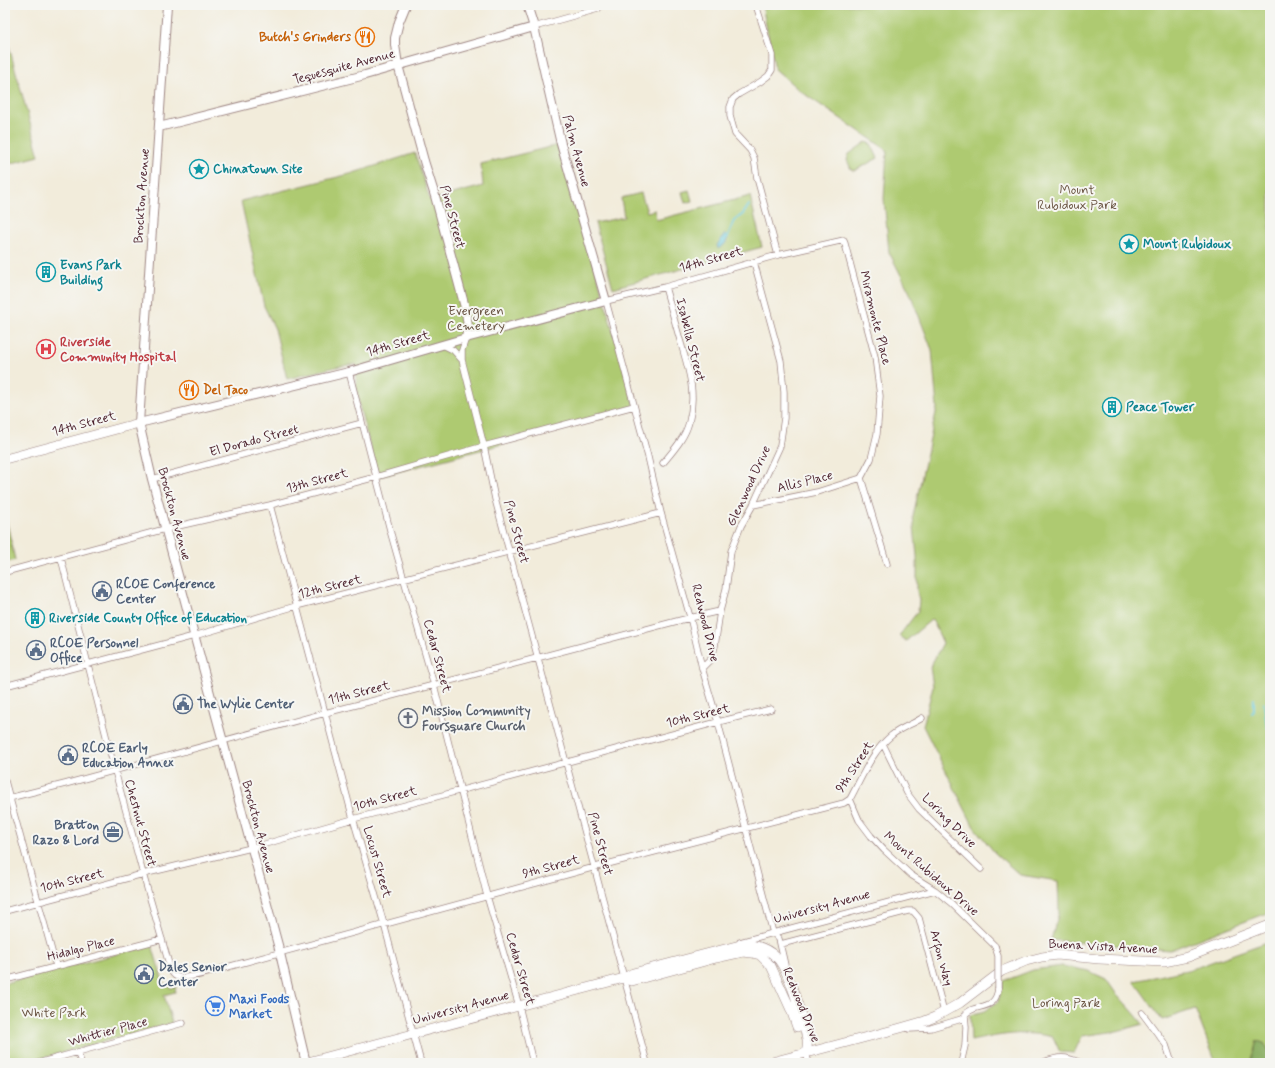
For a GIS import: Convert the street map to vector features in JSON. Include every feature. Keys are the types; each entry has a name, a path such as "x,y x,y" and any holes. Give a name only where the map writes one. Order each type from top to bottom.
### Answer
{"main road":[{"name":"14th Street","path":"5,459 139,423"},
{"name":"Buena Vista Avenue","path":"768,1063 925,1021 960,1002 1002,971 1026,961 1057,955 1099,959 1164,962 1188,957 1270,925"},
{"name":"University Avenue","path":"306,1063 624,978 632,973 740,945 749,944 761,948 779,950"},
{"name":"Redwood Drive","path":"779,950 795,996 807,1042 806,1053"},
{"name":"University Avenue","path":"624,978 632,981 743,952 760,955 764,958"},
{"name":"Redwood Drive","path":"764,958 771,966 780,983 794,1016 806,1053"}],"street":[{"name":"Brockton Avenue","path":"167,5 139,423 165,529 280,954 306,1063"},
{"name":"Pine Street","path":"406,5 399,22 394,45 398,65 466,311 468,327 462,350 462,360 484,446 508,552 647,1063"},
{"name":"Palm Avenue","path":"528,5 561,144 606,301"},
{"path":"534,27 598,9 601,5"},
{"path":"756,5 772,55 772,70 768,76 760,82 733,99 730,107 730,116 736,134 750,150 754,158 757,178 778,255"},
{"name":"Tequesquite Avenue","path":"159,127 398,65 534,27"},
{"name":"14th Street","path":"139,423 286,386 349,372 466,338 665,287 778,255 844,240"},
{"name":"Miramonte Place","path":"844,240 875,357 880,396 877,434 870,459 861,478"},
{"name":"Glenwood Drive","path":"702,668 712,658 715,646 720,611 726,590 731,551 741,526 753,506 780,446 784,418 784,392 781,361 754,262"},
{"name":"Isabella Street","path":"663,463 673,452 684,435 689,423 692,405 691,378 665,287"},
{"name":"Redwood Drive","path":"606,301 773,933 779,939 779,950 764,958"},
{"path":"441,345 447,346 453,350 462,360"},
{"name":"Cedar Street","path":"349,372 376,477 434,685 487,896 534,1063"},
{"name":"13th Street","path":"5,572 165,529 270,505 634,406"},
{"name":"El Dorado Street","path":"152,479 362,423"},
{"path":"861,478 887,564"},
{"name":"Allis Place","path":"753,506 817,492 861,478"},
{"name":"Locust Street","path":"270,505 324,713 384,924 421,1063"},
{"name":"12th Street","path":"5,686 194,636 296,606 404,580 661,513"},
{"name":"Chestnut Street","path":"61,558 115,771 171,971 174,975"},
{"name":"11th Street","path":"7,799 115,771 324,713 690,617 720,611"},
{"name":"10th Street","path":"5,911 143,874 251,848 460,790 771,709"},
{"name":"9th Street","path":"174,975 178,977 191,977 280,954 594,867 844,803 850,800 870,761 883,744 893,734 922,718"},
{"name":"Loring Drive","path":"883,744 907,793 919,809 981,868"},
{"path":"5,781 7,799 56,966"},
{"name":"Mount Rubidoux Drive","path":"850,800 859,820 884,850 911,875 935,890 951,903 995,946 998,956 998,988 996,997 991,1003 986,1006 970,1010 964,1018 931,1028 897,1029"},
{"name":"University Avenue","path":"716,951 773,933 935,890"},
{"name":"University Avenue","path":"779,950 908,911 913,911"},
{"name":"Arfon Way","path":"913,911 919,918 944,1012"},
{"name":"Hidalgo Place","path":"5,980 162,939"},
{"path":"1142,1013 1166,1045 1172,1063"},
{"path":"961,1063 965,1046 966,1027 964,1018"},
{"name":"Whittier Place","path":"38,1063 183,1023"},
{"path":"78,1052 81,1063"},
{"name":"Redwood Drive","path":"806,1053 809,1063"},
{"path":"1042,1063 1051,1059 1067,1057 1081,1063"}],"green space":[{"name":"Mount Rubidoux Park","path":"762,5 1270,5 1270,912 1170,950 1051,940 1059,912 1058,881 1020,875 995,853 974,827 923,726 933,686 930,667 943,643 932,619 906,641 899,636 918,611 917,556 913,516 937,408 932,350 910,293 889,252 884,199 887,150 800,91 775,69"},
{"path":"5,32 39,156 5,165"},
{"path":"866,142 871,144 878,158 854,171 851,169 847,160 849,154"},
{"name":"Evergreen Cemetery","path":"558,145 597,274 635,409 378,477 359,405 356,386 356,364 336,367 287,379 275,329 264,306 241,201 350,174 415,153 430,200 483,186 481,164"},
{"path":"689,190 692,201 685,203 682,192"},
{"path":"641,193 647,212 655,210 656,220 750,196 762,247 613,288 595,223 624,217 621,198"},
{"path":"5,514 15,560 5,563"},
{"path":"1270,941 1270,1063 1216,1063 1195,1009 1162,1020 1134,981 1192,969"},
{"name":"White Park","path":"152,945 164,985 169,985 170,988 176,987 175,992 164,995 172,1023 25,1063 5,1063 5,983"},
{"name":"Loring Park","path":"1062,966 1089,971 1106,979 1115,992 1143,1024 1117,1031 1082,1036 1074,1053 1060,1052 1053,1037 1042,1035 1012,1034 971,1041 970,1015 984,1011 998,1002 1004,981 1033,970"},
{"path":"1257,1041 1264,1043 1268,1050 1270,1063 1250,1063"}],"water":[{"path":"725,234 728,238 725,244 718,249 717,245"}],"waterway":[{"path":"727,238 734,221 743,214 749,205"},
{"path":"1252,713 1254,711 1254,699"},
{"path":"1264,703 1267,727"}],"place":[{"name":"Butch's Grinders","path":"365,37"},
{"name":"Chinatown Site","path":"199,169"},
{"name":"Mount Rubidoux","path":"1129,244"},
{"name":"Evans Park Building","path":"46,272"},
{"name":"Riverside Community Hospital","path":"46,349"},
{"name":"Del Taco","path":"189,390"},
{"name":"Peace Tower","path":"1112,407"},
{"name":"RCOE Conference Center","path":"102,591"},
{"name":"Riverside County Office of Education","path":"35,618"},
{"name":"RCOE Personnel Office","path":"36,650"},
{"name":"The Wylie Center","path":"183,704"},
{"name":"Mission Community Foursquare Church","path":"408,718"},
{"name":"RCOE Early Education Annex","path":"68,755"},
{"name":"Bratton Razo & Lord","path":"113,832"},
{"name":"Dales Senior Center","path":"144,974"},
{"name":"Maxi Foods Market","path":"215,1006"}]}
